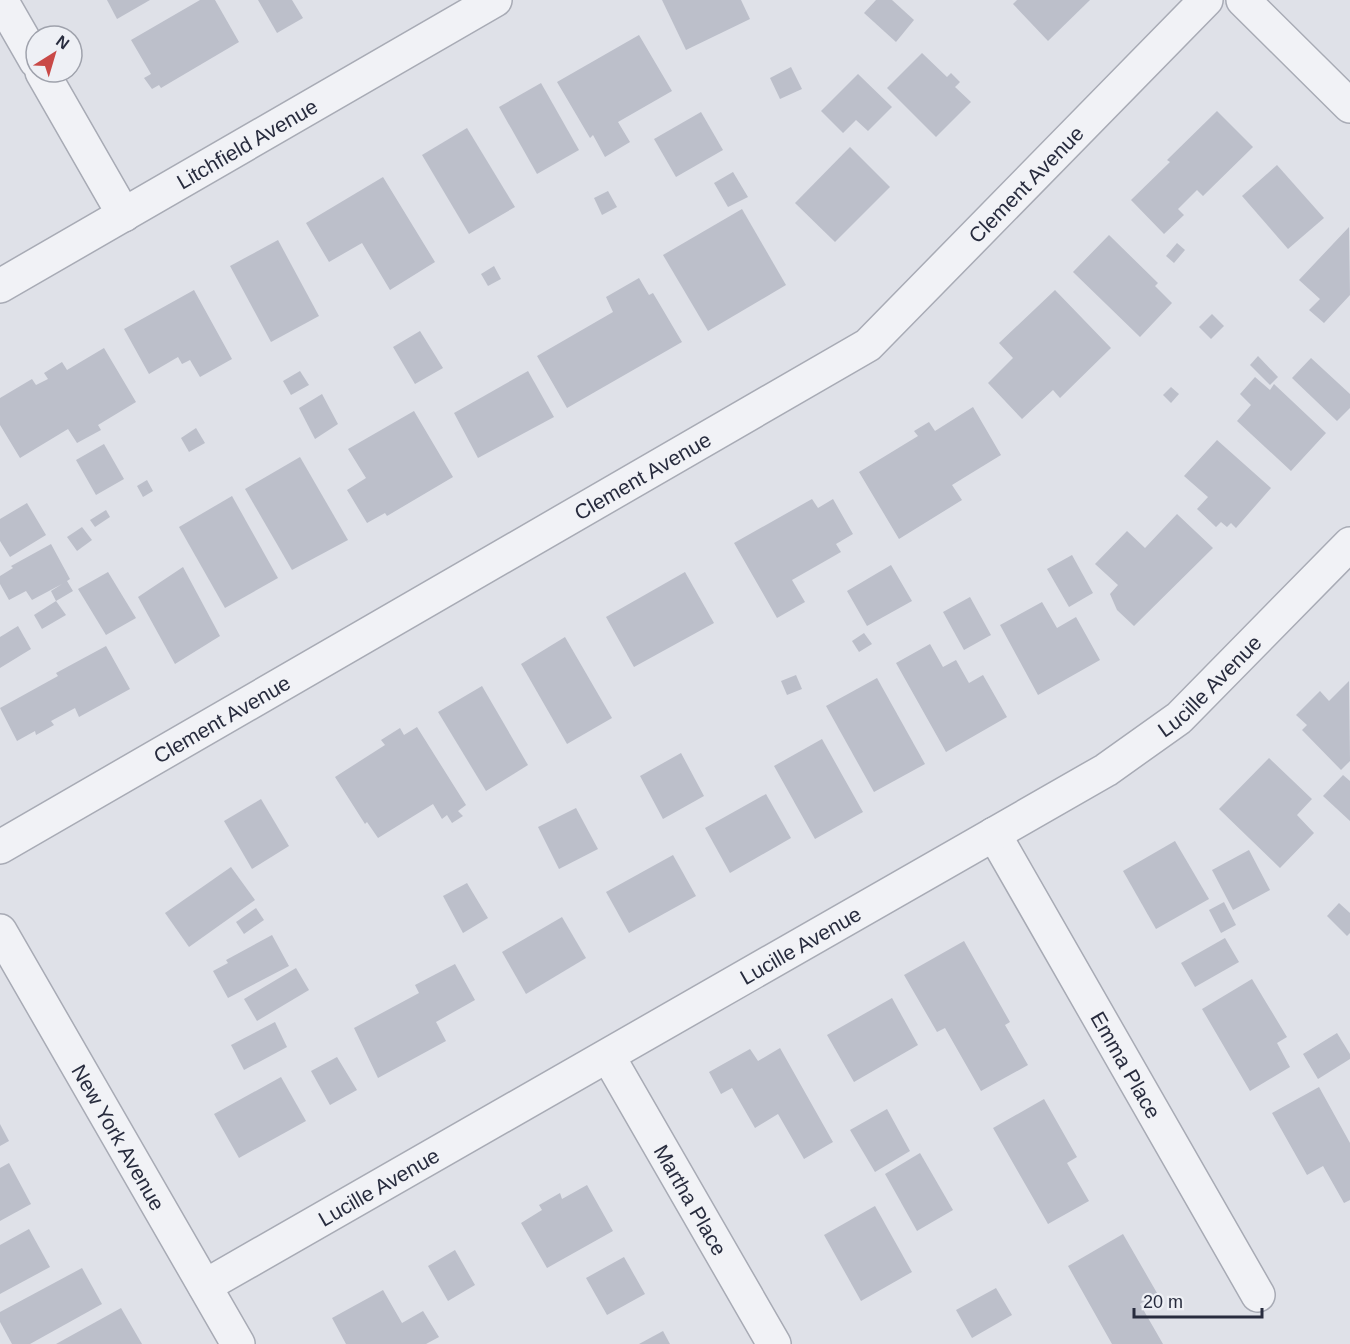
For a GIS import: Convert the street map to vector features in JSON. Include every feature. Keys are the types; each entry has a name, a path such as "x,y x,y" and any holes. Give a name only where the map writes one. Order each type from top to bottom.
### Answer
{"street":[{"path":"1,0 24,40"},
{"name":"Litchfield Avenue","path":"0,286 495,0"},
{"name":"Clement Avenue","path":"0,848 868,345 1206,0"},
{"path":"1243,0 1350,106"},
{"path":"49,84 124,214"},
{"name":"Lucille Avenue","path":"205,1286 1106,770 1179,718 1350,544"},
{"name":"Emma Place","path":"994,834 1258,1295"},
{"name":"New York Avenue","path":"0,931 238,1344"},
{"name":"Martha Place","path":"608,1056 774,1344"}],"building":[{"path":"107,0 150,0 117,19"},
{"path":"200,0 215,0 239,42 161,88 159,85 152,89 144,78 151,74 131,40"},
{"path":"258,0 292,0 303,18 277,33"},
{"path":"662,0 741,0 750,19 686,50"},
{"path":"876,0 892,0 914,20 896,42 864,13"},
{"path":"1017,0 1090,0 1048,41 1013,4"},
{"path":"639,35 672,91 618,122 630,142 605,157 593,135 590,138 557,82"},
{"path":"922,53 947,77 951,73 960,82 955,87 971,102 936,137 887,88"},
{"path":"791,67 802,89 780,99 770,78"},
{"path":"858,74 892,107 868,131 856,120 843,133 821,111"},
{"path":"541,83 579,150 537,174 499,107"},
{"path":"1217,111 1253,147 1203,196 1197,190 1178,209 1184,215 1164,234 1131,200 1170,162 1167,160"},
{"path":"701,112 723,150 676,177 654,139"},
{"path":"467,128 515,207 469,234 422,155"},
{"path":"850,147 890,187 835,242 795,203"},
{"path":"1277,165 1324,218 1288,249 1242,196"},
{"path":"733,172 748,197 728,207 714,183"},
{"path":"383,177 435,262 390,290 362,243 329,262 306,223"},
{"path":"608,191 617,207 602,215 594,198"},
{"path":"742,209 786,285 708,331 663,255"},
{"path":"1349,227 1350,295 1324,323 1309,310 1320,299 1299,280"},
{"path":"1109,235 1158,283 1155,286 1172,303 1140,337 1073,272"},
{"path":"278,240 319,316 271,342 230,266"},
{"path":"1177,243 1185,250 1174,263 1166,256"},
{"path":"494,266 501,279 488,286 481,274"},
{"path":"639,278 649,295 653,293 682,342 567,408 537,356 613,312 606,297"},
{"path":"194,290 232,359 200,377 190,360 182,364 178,357 149,374 124,329"},
{"path":"1055,290 1111,348 1060,398 1053,390 1022,419 988,383 1013,358 999,343"},
{"path":"1212,314 1224,326 1211,339 1199,327"},
{"path":"420,331 443,368 415,384 393,347"},
{"path":"104,348 136,402 98,425 101,430 77,443 68,429 20,458 0,425 0,398 32,379 36,385 48,379 44,373 62,362 67,370"},
{"path":"1258,356 1278,377 1270,385 1250,365"},
{"path":"1311,358 1350,394 1350,408 1337,421 1292,378"},
{"path":"300,371 309,385 291,395 283,381"},
{"path":"528,371 554,417 478,458 454,413"},
{"path":"1255,377 1270,390 1274,384 1326,433 1291,471 1237,421 1251,405 1240,394"},
{"path":"1171,387 1179,394 1171,403 1163,395"},
{"path":"322,394 338,424 315,439 299,408"},
{"path":"973,407 1001,455 952,485 962,500 899,539 859,472 918,436 914,431 929,422 935,431"},
{"path":"414,411 453,477 387,516 385,513 367,523 347,490 366,478 348,449"},
{"path":"196,428 205,443 189,452 181,438"},
{"path":"1217,440 1271,488 1236,528 1231,523 1227,527 1221,522 1216,527 1197,509 1208,497 1184,476"},
{"path":"104,444 124,479 96,495 76,460"},
{"path":"300,457 348,540 292,570 245,489"},
{"path":"147,480 153,491 143,497 137,486"},
{"path":"232,496 278,578 225,608 179,527"},
{"path":"812,499 818,508 833,499 853,534 836,544 841,552 792,580 805,602 777,618 734,543"},
{"path":"27,503 46,535 10,557 0,541 0,519"},
{"path":"106,510 110,517 95,527 90,520"},
{"path":"1177,514 1213,548 1134,626 1117,610 1110,594 1118,585 1095,564 1127,531 1145,548"},
{"path":"82,527 92,540 77,551 67,537"},
{"path":"51,544 70,579 67,581 73,591 56,601 51,591 62,584 32,600 26,591 9,600 0,584 0,576 13,568 11,566"},
{"path":"1072,555 1093,593 1069,607 1047,569"},
{"path":"891,565 912,601 867,626 847,591"},
{"path":"183,567 220,636 175,664 138,597"},
{"path":"108,572 136,618 106,635 78,589"},
{"path":"685,572 714,623 634,667 606,617"},
{"path":"970,597 991,635 964,650 943,612"},
{"path":"56,601 66,615 42,629 34,615"},
{"path":"1042,602 1057,628 1076,617 1100,660 1038,695 1000,625"},
{"path":"18,626 31,649 0,668 0,637"},
{"path":"864,633 872,644 859,652 852,641"},
{"path":"565,637 612,718 567,744 521,664"},
{"path":"930,644 943,667 956,660 969,683 983,675 1007,717 946,752 896,663"},
{"path":"106,646 130,689 79,717 75,708 51,721 54,725 36,735 35,731 17,741 0,708 58,676 56,673"},
{"path":"796,675 802,689 787,695 781,681"},
{"path":"877,678 925,764 874,792 826,706"},
{"path":"1349,681 1350,761 1341,770 1302,730 1307,725 1296,715 1320,691 1329,701"},
{"path":"482,686 528,765 486,791 438,712"},
{"path":"417,727 466,805 458,811 463,816 452,823 447,815 442,819 433,804 378,838 367,822 365,824 335,777 385,745 381,740 400,728 404,735"},
{"path":"822,739 863,812 815,839 774,766"},
{"path":"681,753 704,796 663,819 640,776"},
{"path":"1269,758 1312,799 1297,815 1314,833 1280,868 1219,809"},
{"path":"1343,775 1350,781 1350,821 1323,796"},
{"path":"766,794 791,838 730,873 705,828"},
{"path":"261,799 289,846 252,869 224,821"},
{"path":"576,808 598,849 559,869 538,827"},
{"path":"1175,841 1209,899 1156,929 1123,871"},
{"path":"1249,850 1270,890 1233,910 1212,870"},
{"path":"673,855 696,896 629,933 606,892"},
{"path":"231,867 255,900 189,947 165,913"},
{"path":"467,883 488,918 463,933 443,896"},
{"path":"1224,902 1236,925 1221,933 1209,910"},
{"path":"1339,903 1350,913 1350,933 1347,936 1327,916"},
{"path":"256,908 264,920 244,934 236,922"},
{"path":"562,917 586,958 526,994 502,952"},
{"path":"272,935 289,966 228,998 213,971 228,963 226,960"},
{"path":"1225,938 1239,962 1195,987 1181,963"},
{"path":"964,941 1010,1022 1005,1025 1028,1065 981,1091 945,1028 937,1032 904,975"},
{"path":"455,964 475,1000 436,1022 446,1041 378,1078 354,1028 419,993 415,985"},
{"path":"296,968 309,990 257,1021 244,999"},
{"path":"1252,979 1287,1037 1277,1043 1290,1067 1250,1091 1202,1009"},
{"path":"892,998 918,1045 854,1082 827,1035"},
{"path":"275,1022 287,1047 244,1070 231,1045"},
{"path":"1337,1033 1350,1054 1350,1059 1318,1079 1303,1054"},
{"path":"780,1048 833,1142 804,1159 778,1114 755,1128 732,1088 721,1094 709,1072 750,1049 758,1061"},
{"path":"337,1057 357,1090 330,1105 311,1071"},
{"path":"281,1077 306,1121 239,1158 214,1114"},
{"path":"1319,1087 1350,1143 1350,1200 1344,1203 1323,1166 1307,1175 1272,1113"},
{"path":"1044,1099 1077,1157 1067,1163 1089,1201 1048,1224 993,1128"},
{"path":"887,1109 910,1151 875,1172 850,1130"},
{"path":"0,1124 9,1141 0,1146"},
{"path":"920,1153 953,1210 917,1231 885,1174"},
{"path":"9,1163 31,1204 0,1221 0,1168"},
{"path":"587,1185 613,1231 547,1268 521,1223 542,1210 539,1205 560,1193 562,1199"},
{"path":"875,1206 912,1272 861,1301 824,1235"},
{"path":"29,1229 50,1267 0,1294 0,1245"},
{"path":"1123,1234 1157,1293 1140,1304 1163,1344 1112,1344 1068,1266"},
{"path":"455,1250 475,1285 448,1301 428,1266"},
{"path":"624,1257 645,1294 607,1315 586,1278"},
{"path":"82,1268 102,1304 30,1344 12,1344 0,1322 0,1312"},
{"path":"996,1288 1012,1315 972,1338 956,1310"},
{"path":"383,1290 402,1323 423,1311 439,1337 426,1344 346,1344 332,1318"},
{"path":"121,1308 142,1344 56,1344"},
{"path":"663,1331 670,1344 639,1344"}]}
